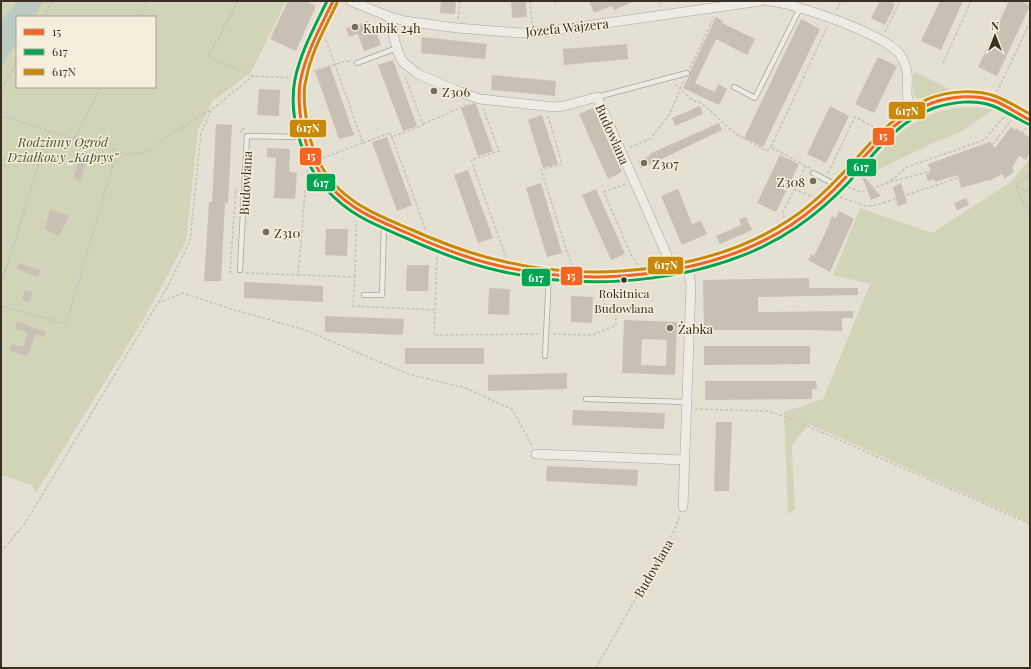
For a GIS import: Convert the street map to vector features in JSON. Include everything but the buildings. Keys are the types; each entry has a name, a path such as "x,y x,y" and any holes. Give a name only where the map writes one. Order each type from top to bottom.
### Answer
{"street":[{"path":"333,1 308,53 301,76 299,104 303,137 313,162 333,190 347,203 360,212 470,258 510,268 549,274 616,276 670,271 715,261 749,248 786,228 830,194 843,186 888,132 902,118 912,112 944,100 975,97 992,100 1029,123"},
{"name":"Józefa Wajzera","path":"351,1 390,17 405,21 458,28 532,33 761,1"},
{"path":"768,1 787,3 800,7 850,26 892,46 900,54 906,65 908,76 908,95 912,112"},
{"name":"Budowlana","path":"390,17 397,48 403,62 418,74 460,92 480,99 545,107 564,106 597,97 666,253 670,271"},
{"path":"683,507 691,284 688,268"},
{"path":"536,454 685,460"}],"lane":[{"path":"734,87 755,98 800,7"},
{"path":"357,63 397,48"},
{"path":"597,97 687,73"},
{"name":"Budowlana","path":"240,270 247,136 303,137"},
{"path":"813,171 843,186"},
{"path":"364,295 382,295 384,223"},
{"path":"545,356 549,274"},
{"path":"586,399 687,406"}],"path":[{"path":"44,16 53,1"},
{"path":"139,16 147,1"},
{"path":"238,1 208,57 253,76 301,76 346,61 357,63"},
{"path":"458,28 460,1"},
{"path":"530,1 532,33"},
{"path":"554,1 556,5"},
{"path":"835,13 841,1"},
{"path":"884,35 900,1"},
{"path":"943,62 971,1"},
{"path":"620,150 650,139 669,116 715,13 714,8"},
{"path":"997,92 1030,22"},
{"path":"668,78 692,100 701,103 736,134 767,151 771,147 829,23"},
{"path":"321,26 363,143"},
{"path":"403,62 403,71 423,124"},
{"path":"1,90 16,64"},
{"path":"1,116 117,152 126,154 149,152 169,135 211,110 253,76"},
{"path":"74,138 100,88"},
{"path":"392,137 423,125 480,99 499,151 471,160 510,268"},
{"path":"545,107 562,164 542,170 568,254 574,268"},
{"path":"1,552 26,522 168,286 190,241 201,133 211,110"},
{"path":"889,182 907,166 984,140 1006,115"},
{"path":"826,176 855,117 878,129"},
{"path":"843,186 862,192 889,182 914,176 982,154 991,147 1012,118"},
{"path":"830,194 866,206 876,205 991,167 1009,154 1029,123"},
{"path":"1,286 49,131"},
{"path":"355,277 298,275 306,172 313,162 390,133 434,244 434,335 593,335 616,325 616,314 604,313 604,284"},
{"path":"771,147 813,171"},
{"path":"1,306 66,324 117,152"},
{"path":"786,228 783,212 806,166"},
{"path":"1016,186 1030,173"},
{"path":"634,180 604,192 631,255 638,266"},
{"path":"1016,186 1030,193"},
{"path":"1016,186 1030,216"},
{"path":"794,189 814,197"},
{"path":"360,212 356,218 353,306 435,310"},
{"path":"158,303 183,293 228,308 305,330 408,374 466,388 513,410 536,454"},
{"path":"687,406 768,411 792,418 1030,524"},
{"name":"Budowlana","path":"596,668 673,533 683,507"}],"green space":[{"name":"Rodzinny Ogród Działkowy „Kaprys”","path":"1,1 286,1 251,72 212,102 198,130 186,241 145,317 36,493 32,485 1,475"},
{"path":"914,71 953,91 923,99 917,98 913,93"},
{"path":"976,107 993,110 964,130 871,173 867,167 891,142 914,123 926,116 940,111"},
{"path":"1030,158 1030,523 809,424 792,445 795,509 788,514 784,412 823,399 870,284 833,275 860,208 932,233 1011,182"}],"shaded area":[{"path":"18,1 44,1 35,16 16,16 16,44 1,66 1,21"}],"transit line":[{"name":"617","path":"327,1 301,59 295,79 293,93 295,123 299,138 310,166 318,179 335,199 344,206 384,229 464,261 500,271 536,278 574,281 613,281 653,278 692,271 730,260 765,246 797,227 818,212 849,182 887,139 897,130 909,121 934,108 964,102 986,104 1002,110 1028,124"},
{"name":"15","path":"333,1 307,58 299,91 299,104 303,134 310,154 319,172 340,196 367,215 453,252 488,263 536,273 573,276 612,276 650,273 688,267 725,256 760,243 791,225 806,214 841,183 885,134 907,116 932,103 955,97 980,97 995,101 1030,120"},
{"name":"617N","path":"337,3 311,60 304,90 306,120 314,152 330,180 346,195 363,207 421,234 478,255 537,268 574,271 612,271 650,268 688,262 724,251 758,238 789,220 816,199 891,123 915,106 936,96 962,92 979,92 995,96 1030,114"}],"place":[{"name":"Kubik 24h","path":"355,27"},
{"name":"Z306","path":"434,91"},
{"name":"Z307","path":"644,163"},
{"name":"Z308","path":"813,181"},
{"name":"Z310","path":"266,232"},
{"name":"Rokitnica Budowlana","path":"624,280"},
{"name":"Żabka","path":"670,328"}]}
